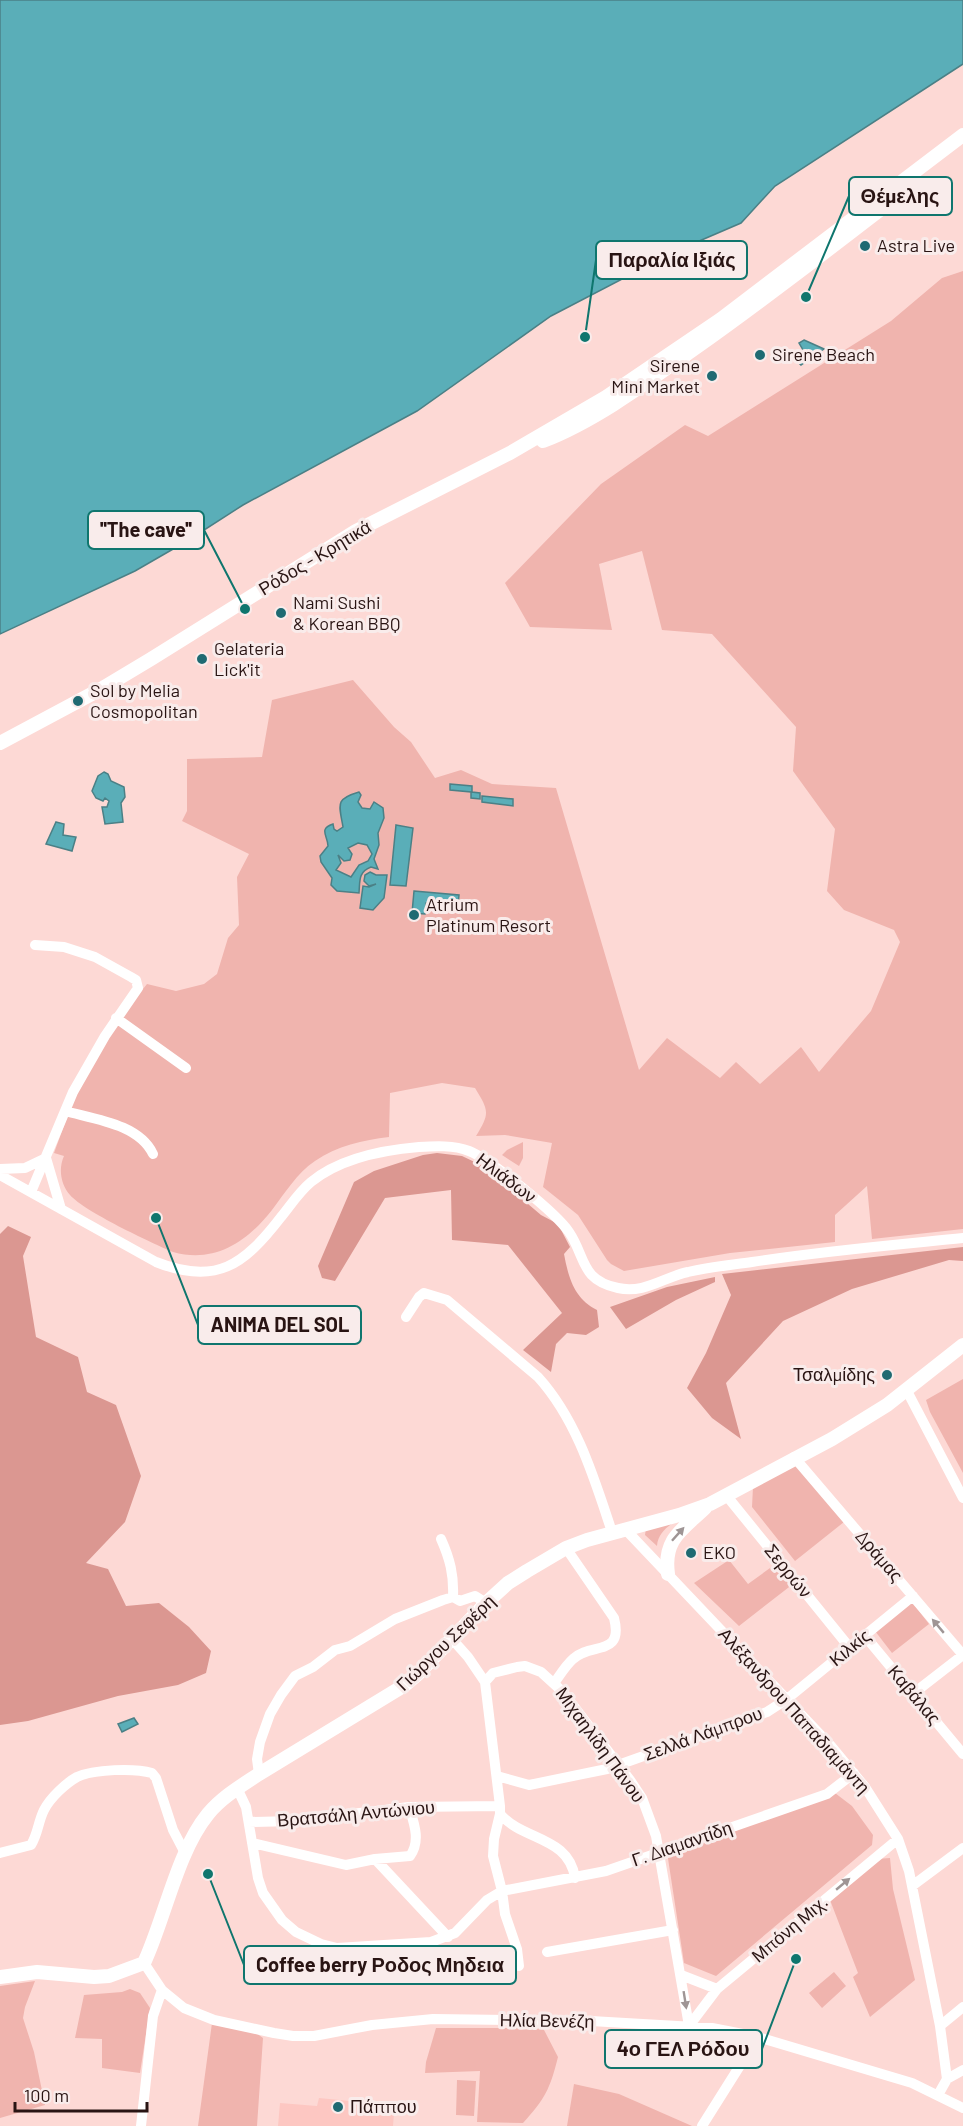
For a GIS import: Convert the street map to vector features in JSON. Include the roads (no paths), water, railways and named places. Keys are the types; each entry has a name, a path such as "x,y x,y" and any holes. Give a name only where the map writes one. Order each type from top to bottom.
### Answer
{"main road":[{"path":"510,453 606,397 699,334 963,135"},
{"path":"510,453 561,434 664,372 963,146"},
{"name":"Ρόδος - Κρητικά","path":"0,743 101,689 356,531 510,453"},
{"name":"Γιώργου Σεφέρη","path":"144,1963 186,1855 208,1815 237,1788 388,1697 418,1674 508,1583 566,1548 618,1530 679,1515 726,1495 794,1457 832,1439 907,1391 963,1345"},
{"path":"668,1574 667,1552 673,1539 710,1503"},
{"path":"0,1977 37,1972 94,1977 109,1976 144,1963"}],"street":[{"path":"31,1192 73,1092 116,1018 138,988 136,980 95,957 64,947 35,945"},
{"path":"116,1018 186,1068"},
{"path":"65,1111 107,1122 135,1134 149,1145 153,1154"},
{"name":"Ηλιάδων","path":"0,1175 162,1264 180,1271 212,1271 236,1263 266,1236 302,1190 327,1172 374,1155 418,1147 443,1146 468,1150 476,1154 518,1185 562,1224 570,1233 582,1262 591,1274 601,1281 620,1288 644,1288 687,1272 808,1253 963,1238"},
{"path":"0,1169 25,1168 46,1158"},
{"path":"46,1158 61,1209"},
{"path":"406,1317 424,1293 441,1297 538,1377 549,1389 579,1439 618,1530"},
{"path":"907,1391 963,1498"},
{"name":"Δράμας","path":"794,1457 963,1655"},
{"name":"Σερρών","path":"726,1495 850,1648"},
{"name":"Αλέξανδρου Παπαδιαμάντη","path":"618,1530 668,1574 787,1699 854,1773 898,1839 905,1856 912,1886 940,2025 947,2079"},
{"path":"441,1539 451,1562 454,1578 453,1597"},
{"path":"555,1682 572,1659 608,1646 617,1631 614,1618 566,1548"},
{"path":"259,1774 257,1760 260,1742 270,1714 280,1695 295,1676 313,1667 335,1650 350,1646 395,1619 443,1600 453,1597 460,1601 475,1596 486,1603"},
{"name":"Κιλκίς","path":"787,1699 913,1596"},
{"name":"Καβάλας","path":"865,1636 963,1754"},
{"path":"452,1639 485,1682 500,1810 493,1856 502,1891 502,1903 517,1949 519,1966"},
{"path":"914,1693 963,1655"},
{"name":"Μιχαηλίδη Πάνου","path":"485,1682 493,1673 525,1666 541,1672 555,1682 642,1798 656,1836 689,2025"},
{"name":"Σελλά Λάμπρου","path":"497,1776 529,1785 607,1768 767,1712 787,1699"},
{"path":"0,1853 31,1845 36,1838 44,1810 76,1778 98,1773 137,1771 152,1773 156,1778 173,1830 186,1855"},
{"name":"Γ. Διαμαντίδη","path":"502,1891 606,1871 826,1794 854,1773"},
{"path":"237,1788 246,1807 258,1878 263,1893 282,1920 296,1932 321,1944 337,1948 418,1944 448,1937 464,1926 487,1900 502,1891"},
{"path":"252,1843 346,1865 375,1859 410,1856 414,1851 417,1833 410,1807"},
{"name":"Βρατσάλη Αντώνιου","path":"249,1822 294,1821 410,1807 500,1810"},
{"path":"500,1810 507,1823 546,1840 568,1858 575,1878"},
{"name":"Μπόνη Μιχ.","path":"689,2025 717,1989 898,1839"},
{"path":"912,1886 963,1848"},
{"path":"375,1859 448,1937"},
{"path":"547,1952 673,1930"},
{"name":"Ηλία Βενέζη","path":"144,1963 162,1990 184,2008 199,2016 293,2036 314,2036 372,2025 433,2019 689,2025 758,2037 912,2083 963,2108"},
{"path":"681,1975 717,1989"},
{"path":"141,2126 153,2016 162,1990"},
{"path":"940,2025 963,2007"},
{"path":"702,2126 758,2037"},
{"path":"938,2094 947,2079 963,2070"}],"water":[{"path":"0,0 963,0 963,64 775,186 741,223 676,251 551,316 417,411 243,505 135,571 0,634"},
{"path":"804,340 824,349 801,365 793,357 803,350 799,343"},
{"path":"104,772 108,774 111,781 124,787 125,797 121,803 123,822 105,824 102,807 107,807 109,801 105,798 103,801 96,798 92,791 98,776"},
{"path":"450,784 472,786 472,792 480,793 480,799 471,798 471,792 450,790"},
{"path":"359,792 361,795 358,802 362,808 370,809 374,802 383,808 384,818 378,833 379,845 374,859 378,869 371,867 364,871 360,877 359,893 337,891 331,885 332,878 321,862 320,856 328,846 325,831 333,824 337,831 343,827 340,804 346,797","holes":["358,843 367,845 372,854 368,861 359,865 351,877 336,870 341,863 338,855 344,861 350,860 352,854 348,848"]},
{"path":"482,796 513,799 513,806 482,802"},
{"path":"56,822 64,824 63,835 76,837 72,851 46,844"},
{"path":"396,825 413,828 406,886 390,885"},
{"path":"370,872 376,875 387,875 384,898 373,910 360,908 363,886 369,887 376,884 369,886 364,881 365,875"},
{"path":"414,891 459,895 458,906 426,903 425,914 412,913"},
{"path":"134,1718 138,1724 122,1732 118,1724"}],"place":[{"name":"Astra Live","path":"865,246"},
{"name":"Θέμελης","path":"806,297"},
{"name":"Παραλία Ιξιάς","path":"585,337"},
{"name":"Sirene Beach","path":"760,355"},
{"name":"Sirene Mini Market","path":"712,376"},
{"name":"''The cave''","path":"245,609"},
{"name":"Nami Sushi & Korean BBQ","path":"281,613"},
{"name":"Gelateria Lick'it","path":"202,659"},
{"name":"Sol by Melia Cosmopolitan","path":"78,701"},
{"name":"Atrium Platinum Resort","path":"414,915"},
{"name":"ANIMA DEL SOL","path":"156,1218"},
{"name":"Τσαλμίδης","path":"887,1375"},
{"name":"EKO","path":"691,1553"},
{"name":"Coffee berry Ροδος Μηδεια","path":"208,1874"},
{"name":"4ο ΓΕΛ Ρόδου","path":"796,1959"},
{"name":"Πάππου","path":"338,2107"}]}
